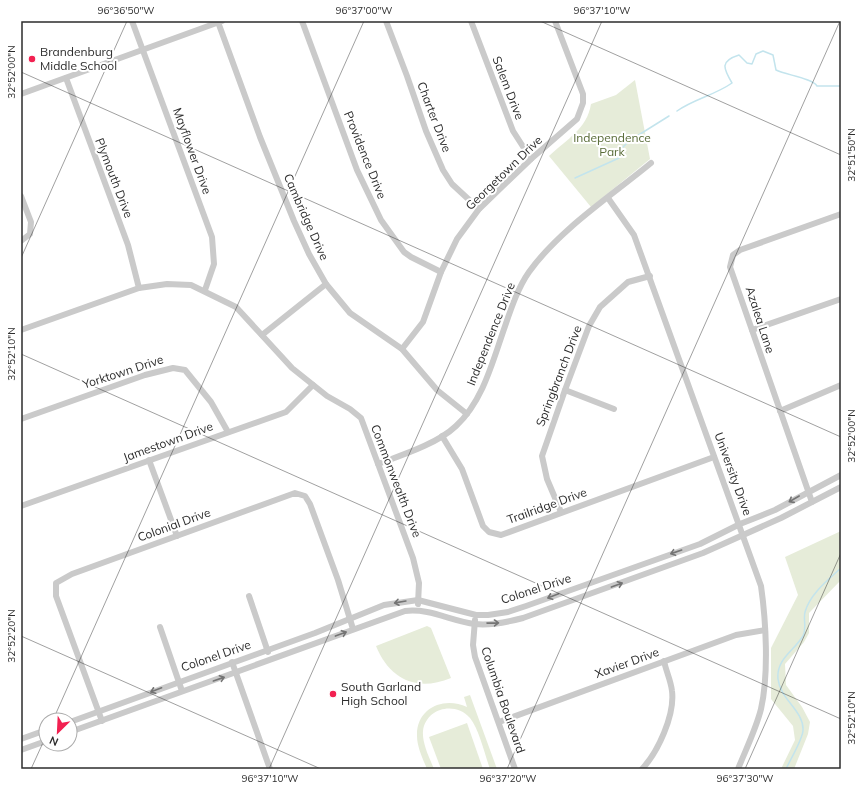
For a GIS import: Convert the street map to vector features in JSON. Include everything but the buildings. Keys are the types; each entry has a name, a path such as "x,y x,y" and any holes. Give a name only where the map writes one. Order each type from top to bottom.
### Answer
{"street":[{"name":"Mayflower Drive","path":"132,21 212,237 214,264 205,290"},
{"name":"Providence Drive","path":"302,21 357,170 381,220 404,252 411,258 441,272"},
{"name":"Charter Drive","path":"386,21 426,131 444,170 452,184 479,210"},
{"name":"Salem Drive","path":"471,21 512,132 531,159"},
{"name":"Georgetown Drive","path":"402,349 423,322 441,272 457,239 479,210 531,159 578,119 583,103 583,94 555,21"},
{"path":"21,94 220,22"},
{"name":"Cambridge Drive","path":"220,22 260,137 294,221 309,254 326,284 350,313 402,349 437,390 467,414"},
{"name":"Plymouth Drive","path":"66,78 128,245 139,288"},
{"name":"Independence Drive","path":"378,464 409,452 442,436 456,427 467,414 480,393 519,291 529,272 557,239 651,163"},
{"path":"21,196 32,222 30,234 21,241"},
{"name":"University Drive","path":"608,198 634,235 714,457 740,524 761,586 765,630 764,697 757,723 738,769"},
{"name":"Azalea Lane","path":"812,502 730,267 733,255 740,250 841,214"},
{"name":"Springbranch Drive","path":"561,512 547,479 542,456 589,326 600,307 628,282 650,276"},
{"name":"Commonwealth Drive","path":"21,330 139,288 167,284 191,285 205,290 236,307 292,368 327,396 350,408 360,418 413,558 419,583 417,610"},
{"path":"262,335 326,284"},
{"path":"752,330 841,299"},
{"name":"Yorktown Drive","path":"21,419 145,374 173,368 185,370 211,402 228,432"},
{"name":"Jamestown Drive","path":"21,506 286,412 313,385"},
{"path":"780,410 841,385"},
{"path":"565,390 614,409"},
{"name":"Trailridge Drive","path":"442,436 462,469 483,526 489,532 501,535 714,457"},
{"path":"149,460 177,536"},
{"name":"Colonel Drive","path":"78,719 315,633 384,605 418,600 476,615 508,612 700,544 740,524 775,510 841,474"},
{"name":"Colonel Drive","path":"78,729 236,673 353,629 405,612 417,610 475,624 505,623 524,618 680,562 743,535 841,487"},
{"name":"Colonial Drive","path":"102,721 56,596 56,582 72,574 295,493 305,496 310,504 338,580 353,629"},
{"path":"249,596 270,660"},
{"name":"Columbia Boulevard","path":"476,615 473,645 475,657 516,769"},
{"path":"160,627 182,692"},
{"name":"Xavier Drive","path":"499,722 736,635 765,630"},
{"path":"642,769 651,760 667,724 672,705 672,690 664,661"},
{"path":"232,662 270,769"},
{"path":"21,739 38,733"},
{"path":"21,750 38,744"}],"green space":[{"name":"Independence Park","path":"635,80 650,159 591,207 549,156 581,127 589,113 591,104 616,95"},
{"path":"841,531 841,580 809,613 809,633 804,642 785,664 786,685 802,707 810,722 808,734 794,769 781,769 795,740 793,726 771,699 771,648 798,595 785,557"},
{"path":"427,626 431,628 451,678 427,684 416,683 397,675 382,658 376,646"},
{"path":"470,695 497,769 490,769 479,735 470,718 457,710 449,709 435,712 425,723 423,736 426,750 434,769 427,769 420,753 417,740 418,726 421,718 433,707 441,704 458,704 467,707 464,697"},
{"path":"467,723 483,769 441,769 429,737"}],"waterway":[{"path":"677,111 690,103 719,91 732,83 725,66 726,63 733,57 739,55 747,63 752,64 756,54 763,51 773,55 776,70 780,72 810,81 817,86 841,86"},
{"path":"575,178 619,158 621,149 629,141 669,116"},
{"path":"786,769 799,744 803,730 800,717 783,693 778,679 778,672 786,656 803,636 805,630 804,618 807,605 815,593 841,568"}],"place":[{"name":"Brandenburg Middle School","path":"32,59"},
{"name":"South Garland High School","path":"333,694"}]}
